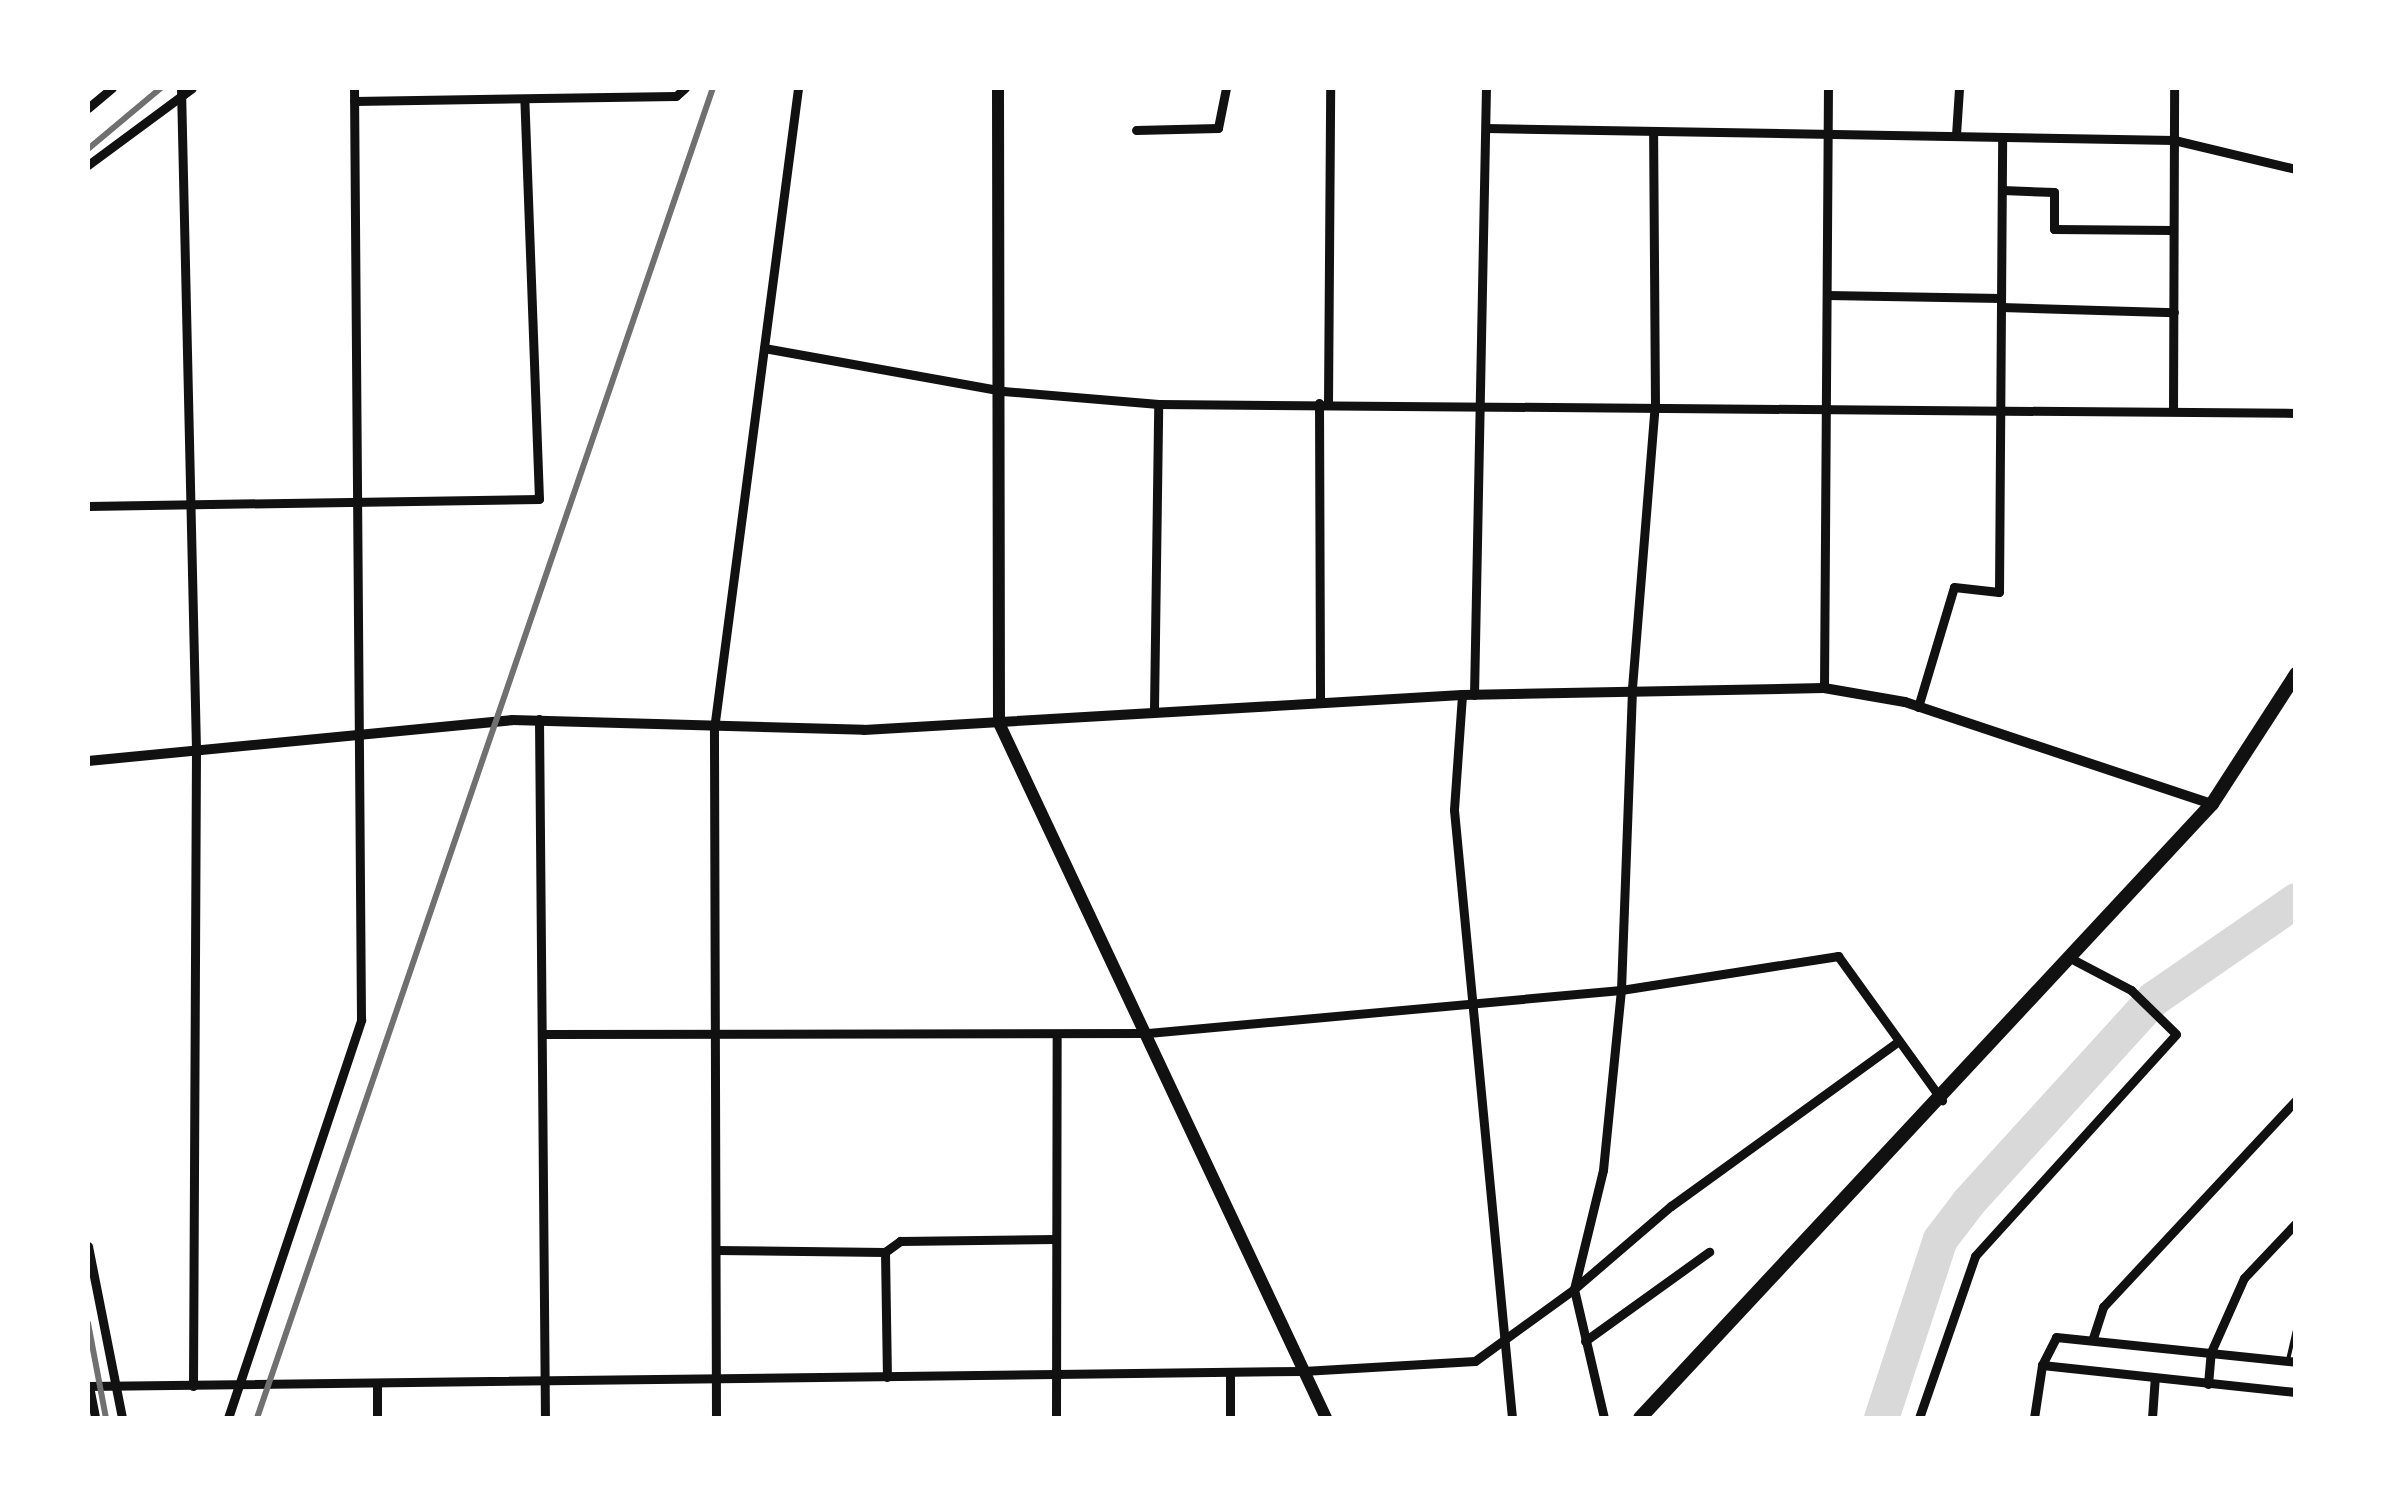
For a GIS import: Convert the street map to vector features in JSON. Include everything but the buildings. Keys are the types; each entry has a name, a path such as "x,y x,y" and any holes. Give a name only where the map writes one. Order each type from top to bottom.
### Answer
{"highway":[{"path":"1640,1418 1943,1101 2212,804 2296,674"}],"main road":[{"path":"998,88 1004,392 999,723 1326,1418"}],"street":[{"path":"88,108 112,88"},
{"path":"88,165 181,92 192,88"},
{"path":"228,1418 361,1020 364,856 354,500 354,88"},
{"path":"354,102 676,96 685,88"},
{"path":"716,1418 714,729 798,88"},
{"path":"1136,130 1218,128 1226,88"},
{"path":"1320,701 1330,88"},
{"path":"1486,88 1481,406 1468,695 1454,810 1512,1418"},
{"path":"1824,688 1828,88"},
{"path":"1956,136 1958,88"},
{"path":"2173,412 2174,88"},
{"path":"181,92 196,750 194,1386"},
{"path":"88,506 539,498 524,100"},
{"path":"1486,128 2174,140 2296,170"},
{"path":"1604,1418 1574,1289 1603,1170 1621,990 1632,688 1655,405 1653,132"},
{"path":"1918,707 1954,587 1998,592 2002,138"},
{"path":"2002,190 2054,192 2054,229 2173,230"},
{"path":"1827,295 2174,312"},
{"path":"764,348 1004,392 1158,404 2296,412"},
{"path":"1154,708 1158,404"},
{"path":"88,761 539,720 714,729 999,723 1154,708 1632,688 1824,688 1918,707 2212,804"},
{"path":"539,720 546,1418"},
{"path":"543,1034 715,1037 1148,1033 1470,999 1621,990 1838,956 1943,1101"},
{"path":"1919,1418 1976,1256 2176,1034 2130,990 2074,960"},
{"path":"1056,1418 1057,1034"},
{"path":"95,1418 88,1386 545,1384 1304,1371 1475,1361 1574,1289 1671,1206 1899,1040"},
{"path":"2092,1338 2103,1307 2296,1100"},
{"path":"2208,1384 2211,1352 2244,1278 2296,1223"},
{"path":"717,1250 885,1252 900,1240 1056,1239"},
{"path":"88,1246 122,1418"},
{"path":"885,1252 887,1377"},
{"path":"1585,1341 1709,1252"},
{"path":"2034,1418 2042,1366 2056,1337 2292,1362"},
{"path":"2042,1366 2296,1392"},
{"path":"1230,1372 1230,1418"},
{"path":"2152,1418 2155,1379"},
{"path":"377,1418 378,1386"}],"lane":[{"path":"2292,1362 2296,1326"}],"waterway":[{"path":"1881,1418 1940,1239 1969,1201 2154,998 2296,900"}],"railway":[{"path":"88,149 161,88"},
{"path":"257,1418 713,88"},
{"path":"88,1323 106,1418"}]}
